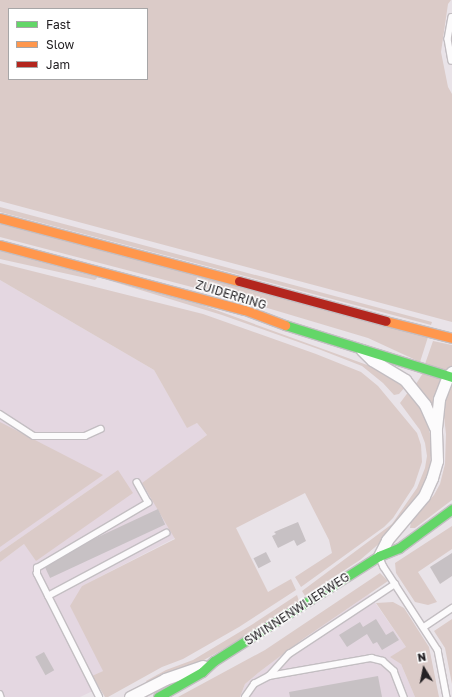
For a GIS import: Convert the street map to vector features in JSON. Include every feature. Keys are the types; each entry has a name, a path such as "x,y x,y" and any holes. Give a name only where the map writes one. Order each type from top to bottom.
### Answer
{"main road":[{"name":"ZUIDERRING","path":"0,218 452,338"},
{"name":"ZUIDERRING","path":"0,245 245,310 274,322 362,350 451,375"},
{"name":"SWINNENWIJERWEG","path":"158,697 202,672 214,661 317,597 379,556 399,548 452,508"}],"street":[{"name":"SWINNENWIJERWEG","path":"362,350 372,360 405,380 425,405 436,428"},
{"name":"SWINNENWIJERWEG","path":"379,556 387,540 424,496 432,478 437,461 436,428 439,399 451,375"},
{"name":"SWINNENWIJERWEG","path":"130,697 165,679 214,661"}],"lane":[{"path":"452,17 448,39 452,61"},
{"path":"0,414 34,436 85,436 101,429"},
{"path":"99,697 36,574 37,568 148,503 137,483"},
{"path":"48,596 166,533"},
{"path":"379,556 384,567 424,626 438,650 446,697"},
{"path":"269,676 289,654 395,584"},
{"path":"424,626 452,608"},
{"path":"245,697 254,684 269,676 371,658 384,661 394,671 404,697"}],"shaded area":[{"path":"0,0 451,0 448,4 441,52 448,87 452,94 452,322 0,201"},
{"path":"0,207 432,322 431,325 0,212"},
{"path":"0,224 428,337 420,362 368,338 234,298 0,237"},
{"path":"0,251 98,277 95,280 0,259"},
{"path":"0,263 203,314 316,354 361,372 378,386 417,433 421,445 422,462 414,486 393,518 384,527 301,587 295,577 332,553 329,540 305,493 236,528 268,592 291,579 296,590 239,627 183,659 162,667 108,697 105,697 92,676 103,671 70,606 82,586 175,539 142,483 207,435 197,423 187,428 154,370 0,280"},
{"path":"105,279 202,305 381,370 406,386 399,394 394,395 383,383 362,366 222,315"},
{"path":"0,280 154,370 187,427 197,423 207,435 143,483 175,538 82,586 103,671 93,676 99,688 80,697 0,697 0,562 24,544 36,560 105,479 0,552"},
{"path":"433,341 452,345 452,366 448,371 425,364"},
{"path":"423,373 443,379 433,404 429,403 416,384"},
{"path":"452,381 452,500 415,528 410,528 411,521 434,495 440,484 445,464 446,434 443,408 444,396"},
{"path":"409,391 423,408 432,441 430,469 425,483 413,503 381,542 360,560 305,596 302,591 392,524 417,488 425,468 427,456 425,443 420,430 400,403"},
{"path":"0,422 103,475 0,547"},
{"path":"118,470 133,493 36,561 24,544 0,562 0,552"},
{"path":"452,526 452,549 418,572 437,602 428,605 415,602 396,573 395,563"},
{"path":"380,573 388,581 303,639 258,673 245,684 240,697 178,697 265,650"},
{"path":"369,594 406,647 401,664 415,697 240,697 245,684 258,673 303,639"},
{"path":"297,595 299,601 229,646 204,660 147,683 146,681 166,670 193,660 253,624"},
{"path":"393,602 404,608 429,647 439,697 415,697 401,664 390,657 406,647 376,603"},
{"path":"452,619 452,684 445,648 434,631"}],"building":[{"path":"158,509 165,524 50,578 43,563"},
{"path":"298,522 306,541 297,546 294,540 278,548 272,536 276,534 274,532"},
{"path":"266,552 271,562 259,568 254,558"},
{"path":"452,553 452,576 440,584 430,567"},
{"path":"376,619 386,635 393,631 399,640 382,650 377,642 373,644 367,634 347,647 339,635 360,622 363,627"},
{"path":"44,652 54,670 45,675 35,657"},
{"path":"378,676 382,697 290,697 289,692"}],"traffic: fast":[{"path":"285,325 452,377"},
{"path":"158,697 202,672 214,661 379,556 399,548 452,509"}],"traffic: slow":[{"path":"0,218 239,281"},
{"path":"0,245 245,310 285,325"},
{"path":"386,321 452,338"}],"traffic: jam":[{"path":"239,281 386,321"}]}
